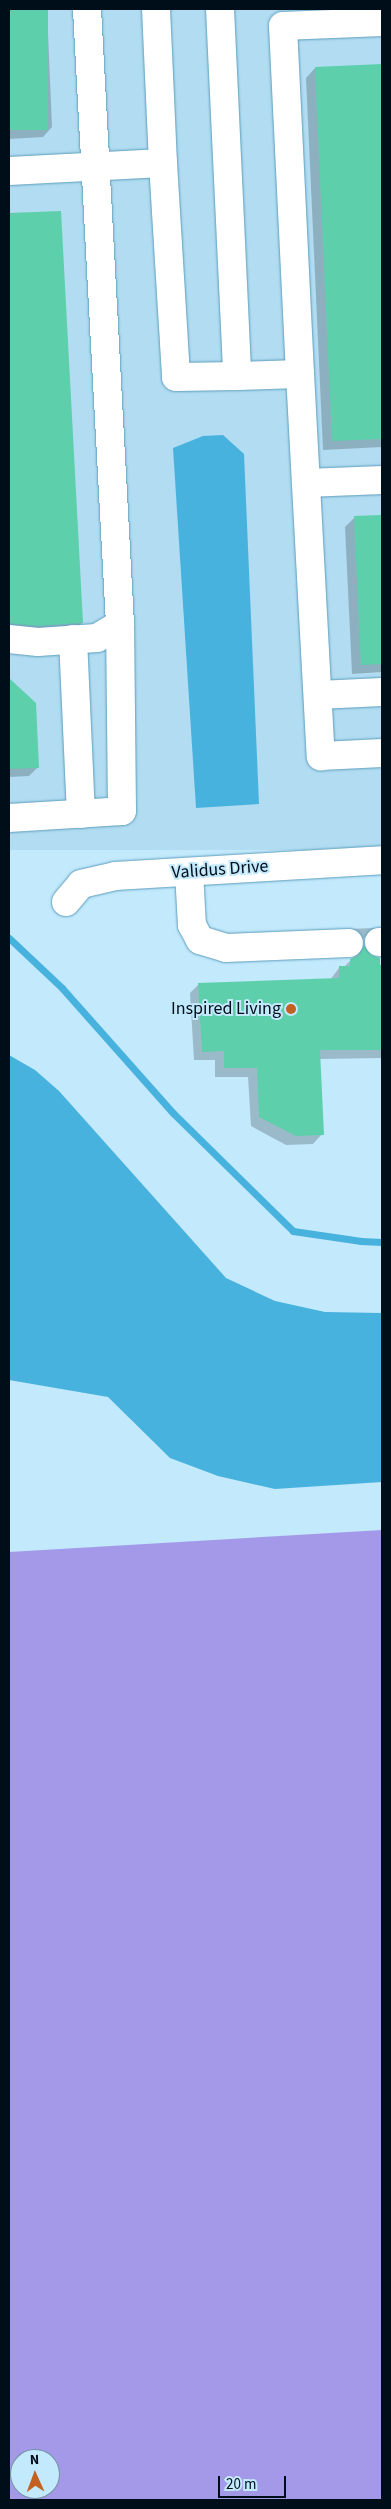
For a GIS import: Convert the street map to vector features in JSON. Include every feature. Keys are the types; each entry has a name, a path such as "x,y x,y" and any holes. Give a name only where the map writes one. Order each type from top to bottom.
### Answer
{"street":[{"path":"9,818 122,812 120,624 87,9"},
{"path":"156,9 176,376 300,374"},
{"path":"220,9 237,376"},
{"path":"382,22 283,18 321,756 382,753"},
{"path":"9,171 163,163"},
{"path":"306,483 382,480"},
{"path":"9,639 38,642 97,638 120,624"},
{"path":"73,639 81,814"},
{"path":"318,695 382,692"},
{"name":"Validus Drive","path":"66,902 81,884 115,876 382,860"},
{"path":"189,872 192,925 200,940 226,948 350,943"}],"shaded area":[{"path":"9,9 382,9 382,850 9,850"},
{"path":"382,1530 382,2500 9,2500 9,1552"}],"water":[{"path":"223,435 244,454 259,804 196,808 173,448 203,436"},
{"path":"9,1055 35,1070 59,1091 226,1278 275,1301 325,1312 382,1313 382,1482 275,1489 218,1476 170,1458 108,1397 9,1380"}],"building":[{"path":"9,9 48,9 48,130 9,130"},
{"path":"382,64 382,439 332,441 315,67"},
{"path":"61,211 83,623 38,626 12,624 9,621 9,213"},
{"path":"382,515 382,664 361,665 354,516"},
{"path":"9,678 36,703 39,768 9,769"},
{"name":"Inspired Living","path":"364,945 371,955 380,958 380,965 382,965 382,1050 320,1050 324,1135 296,1136 259,1117 257,1068 224,1068 224,1051 202,1052 198,983 339,978 339,966 350,966 350,959 358,956"}],"waterway":[{"path":"9,938 62,988 173,1113 293,1231 361,1241 382,1242"}],"place":[{"name":"Inspired Living","path":"291,1009"}]}
